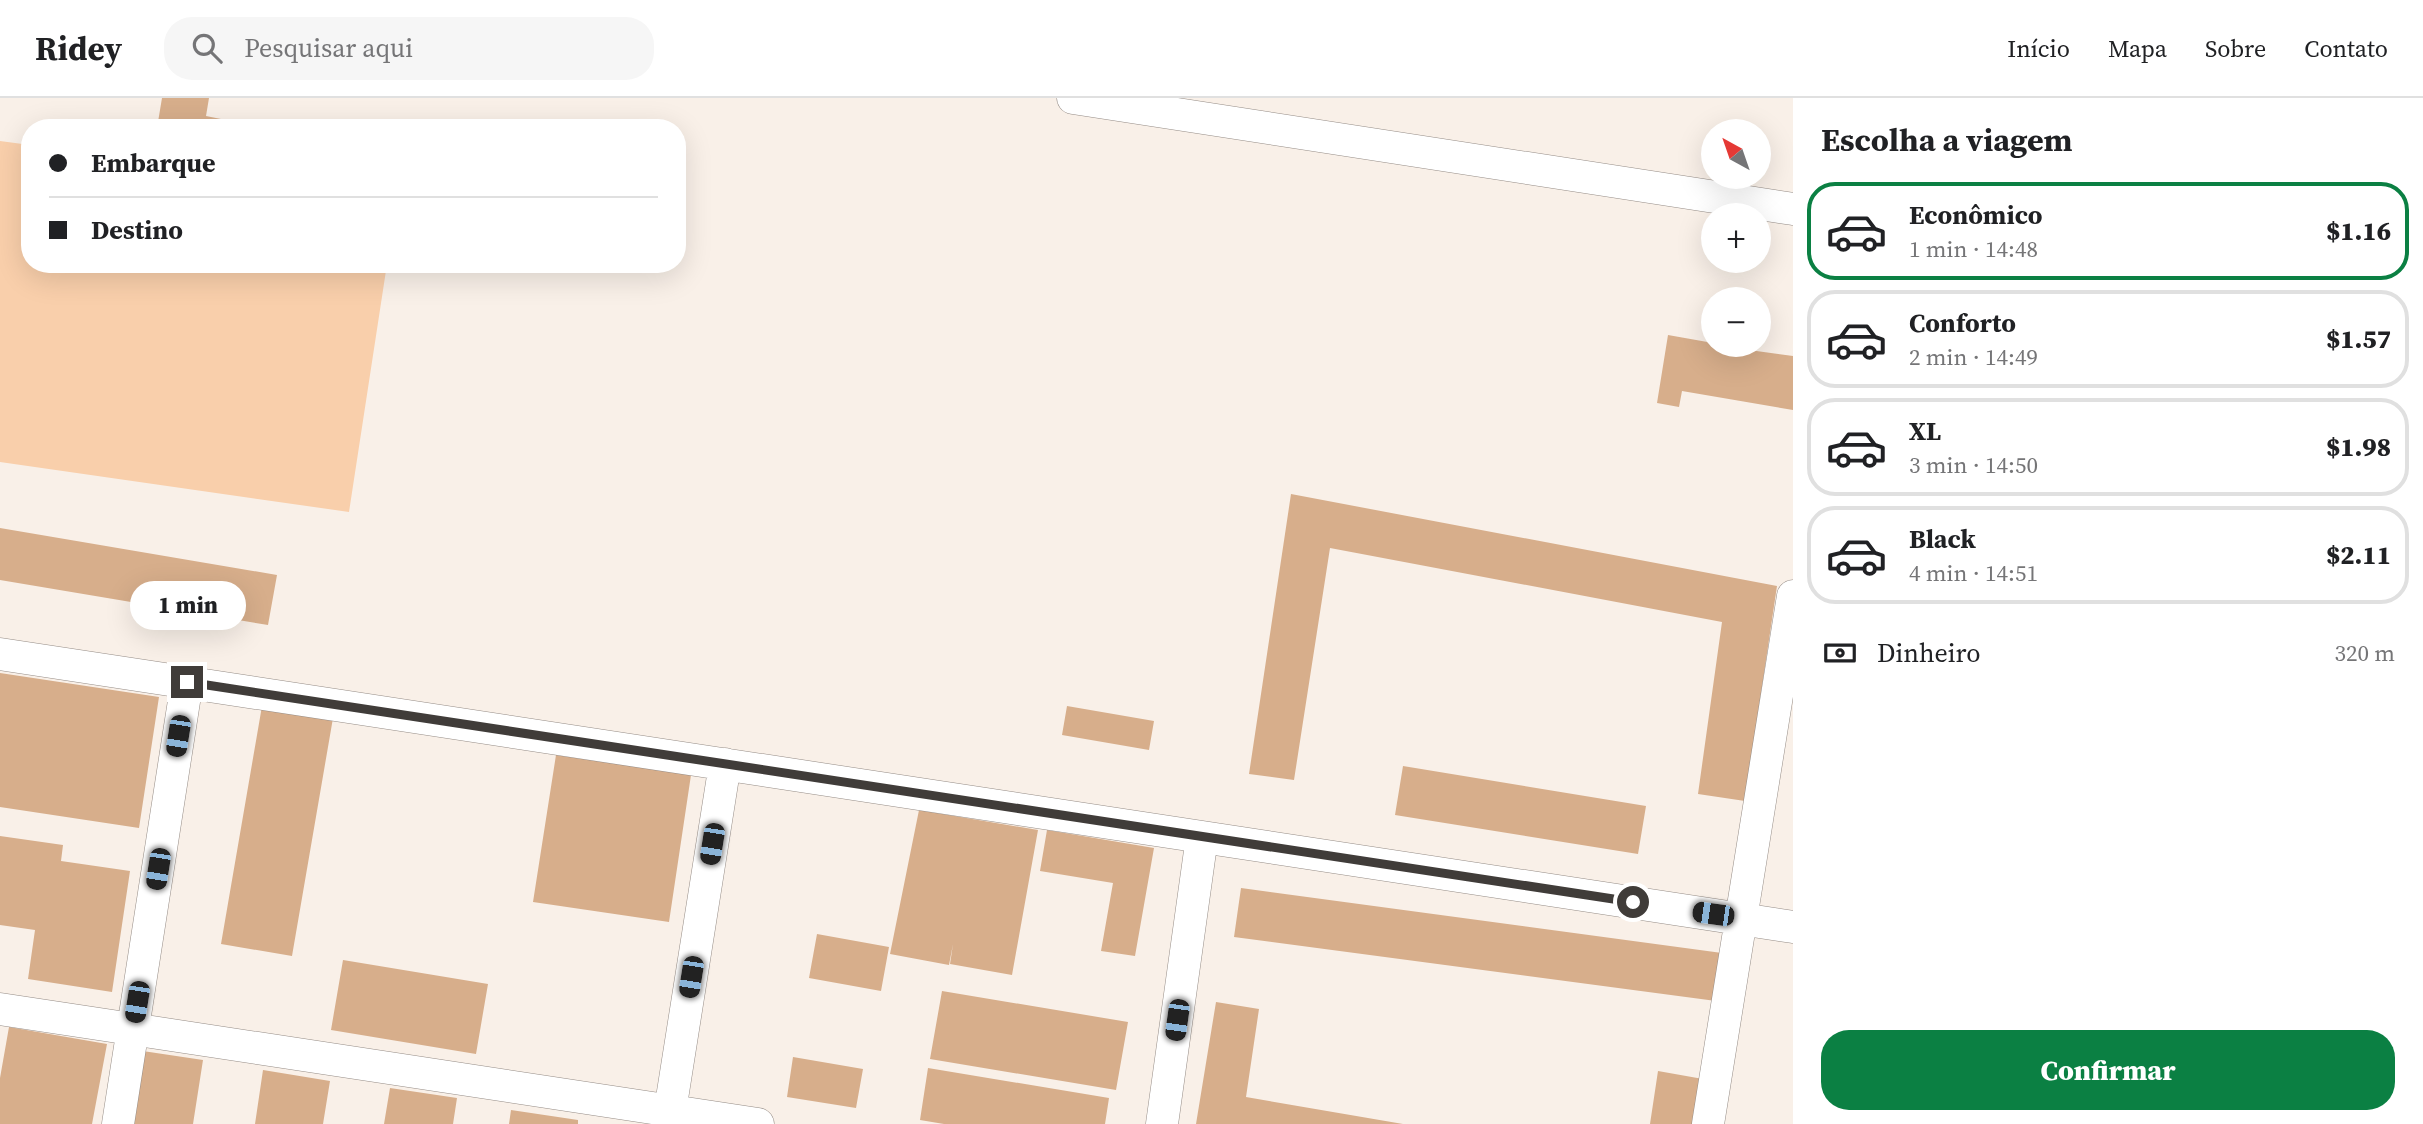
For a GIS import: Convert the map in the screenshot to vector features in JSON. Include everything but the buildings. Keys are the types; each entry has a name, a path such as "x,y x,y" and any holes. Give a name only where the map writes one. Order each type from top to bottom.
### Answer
{"street":[{"path":"1073,98 1127,102 1793,209"},
{"path":"1708,1124 1793,596"},
{"path":"0,654 1793,928"},
{"path":"118,1124 187,682"},
{"path":"670,1111 725,764"},
{"path":"1162,1124 1202,837"},
{"path":"0,1009 758,1124"}],"shaded area":[{"path":"0,141 21,144 21,273 386,273 349,512 0,462"}],"route":[{"path":"187,682 1633,902"}]}
